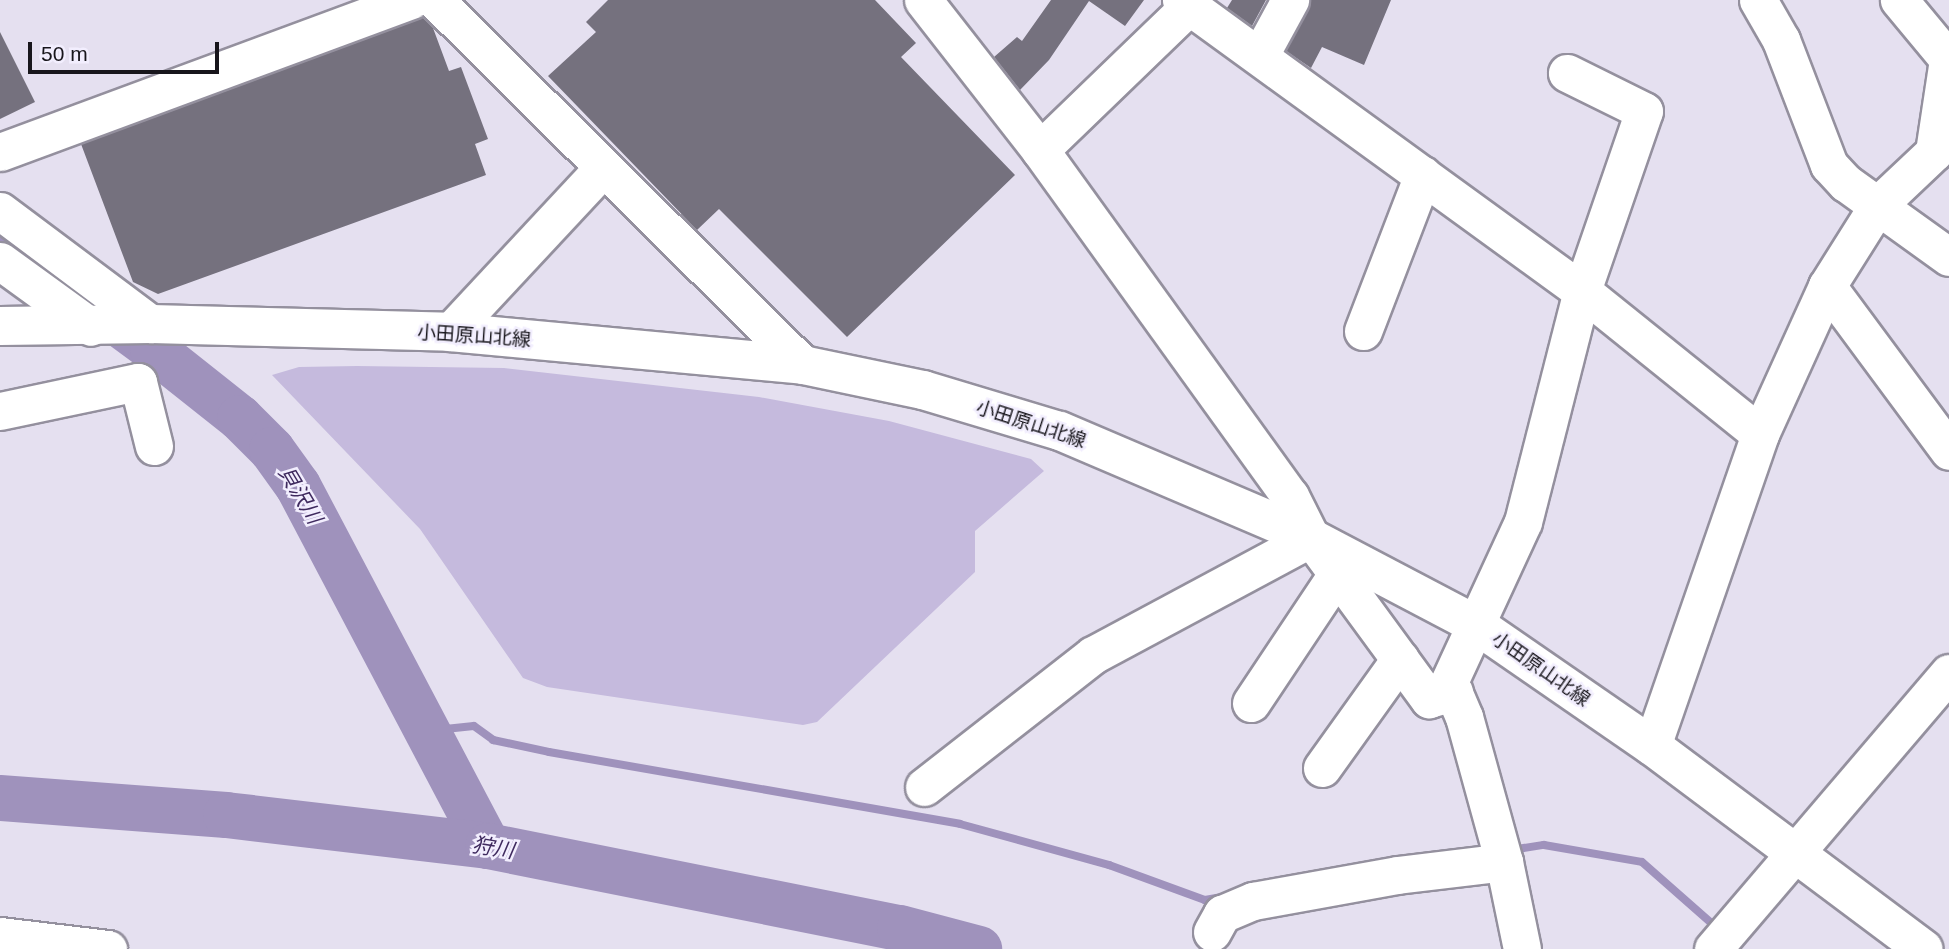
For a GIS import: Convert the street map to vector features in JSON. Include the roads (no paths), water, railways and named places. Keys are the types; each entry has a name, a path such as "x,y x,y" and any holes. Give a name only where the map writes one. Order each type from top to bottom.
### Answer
{"main road":[{"name":"小田原山北線","path":"0,326 91,327 151,324 450,332 803,365 923,390 1060,431 1311,538 1475,624 1652,746 1794,856 1923,949"}],"street":[{"path":"0,152 412,0"},
{"path":"435,0 803,365"},
{"path":"923,0 1040,150 1290,496 1311,538 1429,699 1454,692"},
{"path":"1260,55 1290,0"},
{"path":"1758,0 1782,40 1829,165 1949,257"},
{"path":"1652,746 1760,434 1827,286 1878,205 1934,152 1948,59 1899,0"},
{"path":"1040,150 1185,3 1582,291 1760,434"},
{"path":"1522,949 1504,862 1449,682 1523,522 1582,291 1644,111 1567,73"},
{"path":"450,332 603,168"},
{"path":"1363,331 1423,175"},
{"path":"0,211 151,324"},
{"path":"0,261 91,327"},
{"path":"1827,286 1949,451"},
{"path":"0,411 138,382 154,446"},
{"path":"925,787 1093,655 1311,538"},
{"path":"1251,703 1337,574"},
{"path":"1322,768 1400,659"},
{"path":"1714,949 1949,673"},
{"path":"1212,932 1222,914 1253,901 1396,875 1504,862"},
{"path":"0,936 108,949"}],"waterway":[{"name":"貝沢川","path":"0,236 153,349 240,418 272,450 298,486 488,846"},
{"path":"426,731 474,726 493,740 549,752 960,824 1109,865 1205,900 1222,897"},
{"name":"狩川","path":"0,798 226,815 488,846 900,928 979,949"},
{"path":"1511,850 1544,845 1642,862 1719,930"}]}
